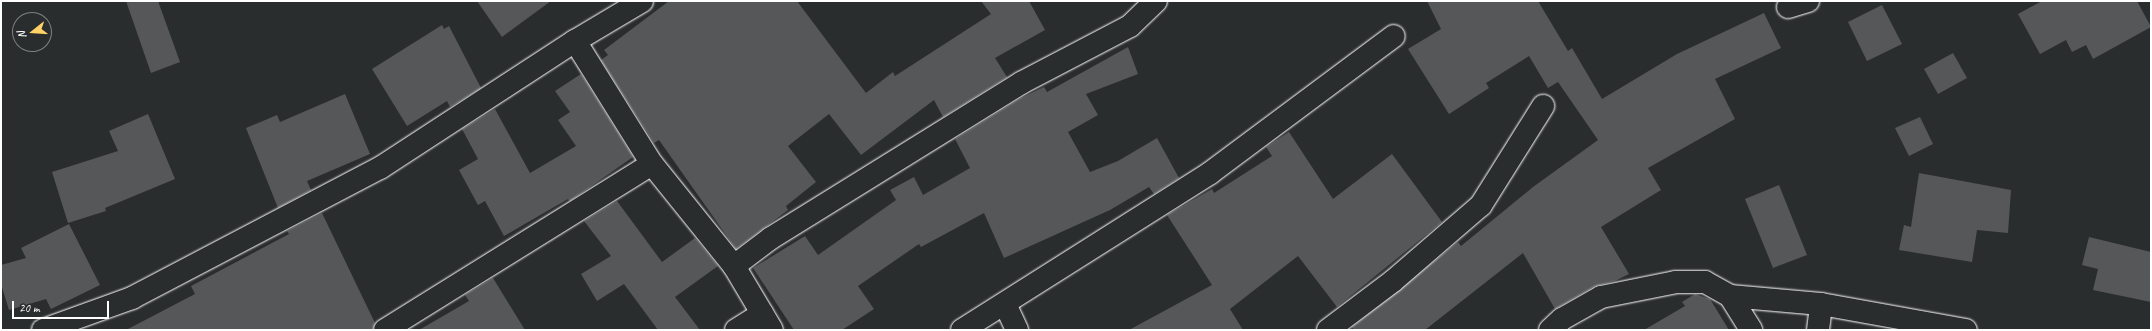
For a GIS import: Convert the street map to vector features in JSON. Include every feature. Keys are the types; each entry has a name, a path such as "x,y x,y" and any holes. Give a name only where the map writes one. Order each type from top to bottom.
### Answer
{"street":[{"path":"43,330 132,298 380,168 575,41 642,1"},
{"path":"734,266 771,238 1021,83 1130,26 1156,1"},
{"path":"962,330 1210,173 1394,36"},
{"path":"575,41 652,164 734,266 766,322 736,330"},
{"path":"1328,330 1393,281 1481,205 1543,106"},
{"path":"385,330 652,164"},
{"path":"1550,330 1562,319 1601,298 1676,282 1705,282 1730,296 1821,304 1966,330"},
{"path":"1730,296 1750,330"},
{"path":"1005,304 1017,330"},
{"path":"1818,330 1821,304"}],"building":[{"path":"126,1 158,1 180,62 151,73"},
{"path":"477,1 551,1 502,37"},
{"path":"669,1 797,1 866,93 893,72 895,76 991,14 981,1 1029,1 1045,30 995,58 1007,77 943,117 934,100 861,155 829,114 788,146 816,182 786,206 788,210 736,249 659,140 654,143 601,60 608,55 604,50"},
{"path":"1427,1 1538,1 1568,51 1572,48 1602,99 1677,54 1764,13 1781,48 1715,79 1735,119 1648,168 1661,190 1601,227 1629,274 1615,281 1595,286 1555,309 1523,253 1425,330 1354,330 1352,327 1458,242 1461,246 1533,187 1598,140 1558,82 1548,88 1529,56 1486,83 1489,88 1449,114 1408,49 1441,29"},
{"path":"2042,1 2137,1 2151,27 2093,59 2086,45 2072,52 2066,40 2040,54 2018,14"},
{"path":"1882,5 1902,44 1867,61 1848,22"},
{"path":"442,25 444,29 449,26 481,88 450,107 447,101 407,126 372,69"},
{"path":"1128,47 1138,74 1086,94 1098,115 1068,132 1090,172 1118,161 1157,138 1179,178 1154,194 1149,187 1110,210 1004,258 984,213 921,247 919,244 858,286 874,309 842,330 794,330 753,268 805,236 818,255 896,200 890,190 914,177 923,195 970,168 955,139 1021,98 1044,87 1047,92"},
{"path":"1953,53 1967,78 1938,94 1924,69"},
{"path":"581,74 633,157 570,201 568,199 504,236 485,201 478,205 459,170 478,159 462,129 495,109 530,173 576,146 558,120 570,112 555,91"},
{"path":"345,94 370,154 307,181 311,190 278,208 246,128 277,115 280,122"},
{"path":"148,114 175,179 105,208 106,211 68,223 52,172 118,151 109,131"},
{"path":"1920,117 1933,144 1909,156 1895,128"},
{"path":"1289,132 1333,199 1392,154 1442,222 1337,307 1298,256 1230,309 1243,330 1129,330 1212,285 1167,215 1212,189 1214,193 1272,156 1266,147"},
{"path":"1919,173 2011,190 2008,233 1977,230 1972,262 1899,250 1904,225 1911,227"},
{"path":"1779,185 1807,255 1773,268 1745,199"},
{"path":"617,201 662,262 695,238 718,266 675,297 700,330 658,330 624,284 597,301 581,274 611,256 584,221"},
{"path":"322,213 375,323 373,330 126,330 195,294 191,286 289,234 287,231"},
{"path":"69,224 100,285 51,309 46,299 9,310 1,284 1,265 26,258 21,248"},
{"path":"2089,237 2151,252 2151,302 2093,290 2098,269 2082,265"},
{"path":"493,278 525,330 419,330 469,301 465,295"},
{"path":"1695,294 1710,299 1729,330 1644,330 1685,306 1682,302"}]}
